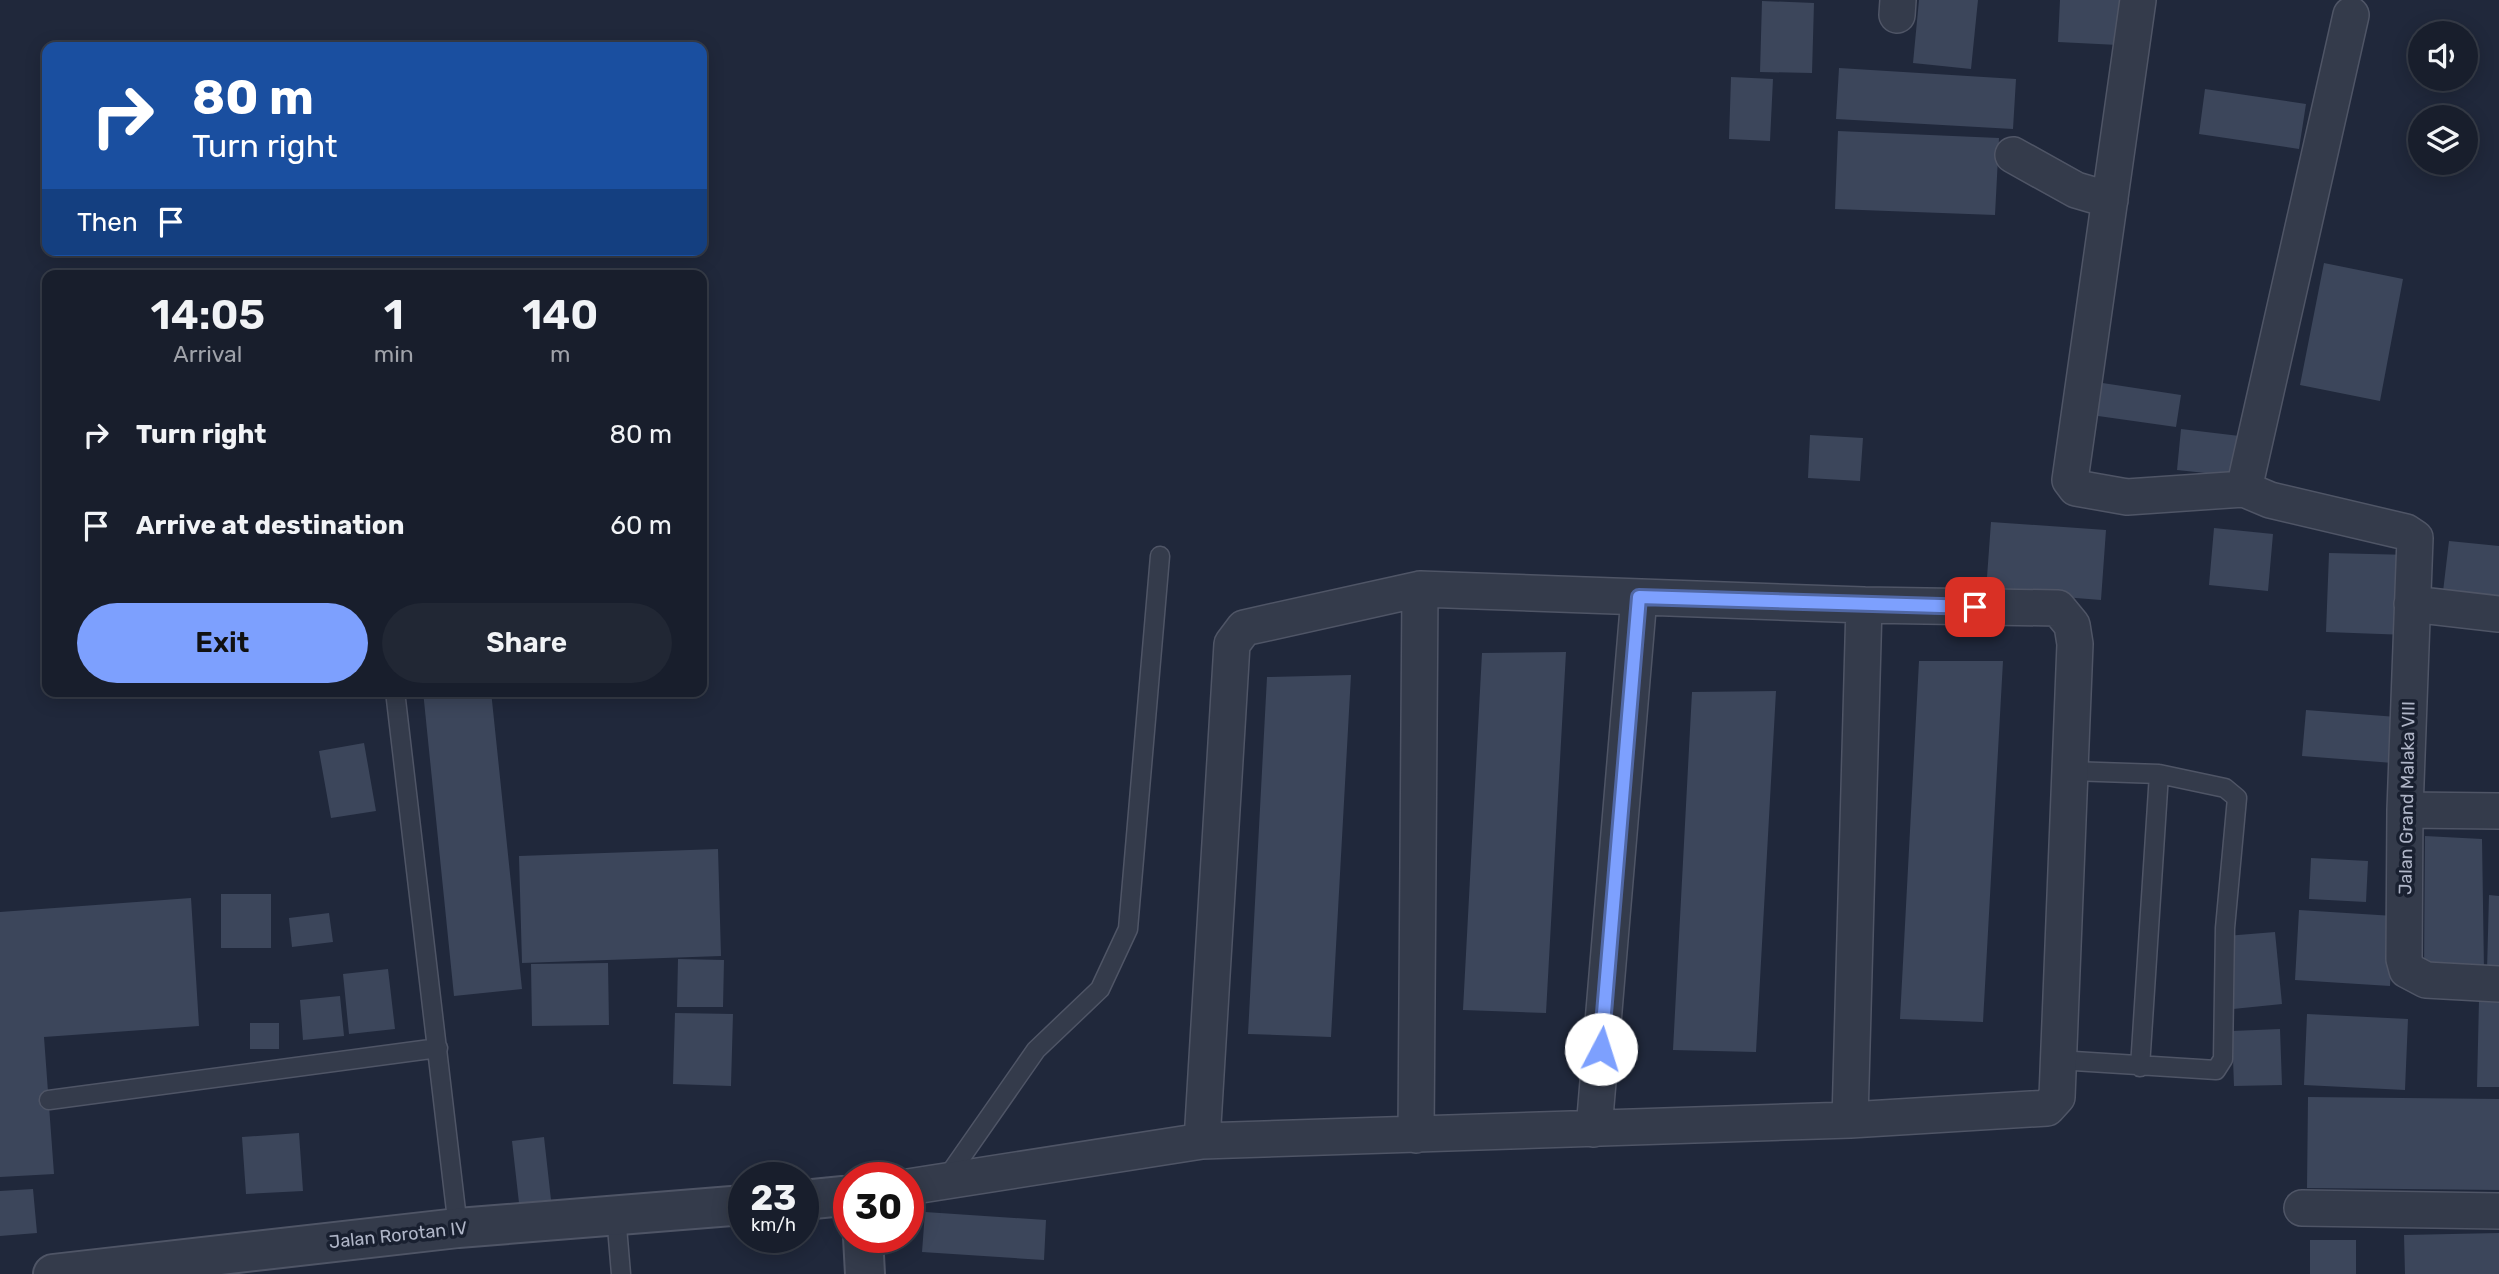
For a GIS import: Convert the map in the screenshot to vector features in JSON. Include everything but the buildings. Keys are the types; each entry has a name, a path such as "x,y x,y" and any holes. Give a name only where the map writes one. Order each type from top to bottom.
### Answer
{"street":[{"path":"2138,0 2070,480 2076,488 2127,497 2244,489 2351,15"},
{"path":"2013,155 2076,190 2110,200"},
{"name":"Jalan Grand Malaka VIII","path":"2244,489 2270,500 2412,534 2415,538 2405,810 2404,960 2407,970 2426,980 2499,984"},
{"path":"924,1184 1202,1141 1850,1120 2047,1108 2057,1097 2075,644 2071,625 2058,608 1864,605 1420,589 1244,628 1232,644 1202,1141"},
{"path":"1416,1136 1420,589"},
{"path":"1594,1129 1639,597"},
{"path":"2412,604 2499,614"},
{"path":"1850,1120 1864,605"},
{"path":"2405,810 2499,811"},
{"name":"Jalan Rorotan IV","path":"53,1274 458,1228 728,1206"},
{"path":"2302,1208 2499,1211"},
{"path":"864,1253 865,1274"}],"lane":[{"path":"946,1179 1036,1050 1100,989 1128,929 1160,556"},
{"path":"396,697 458,1228"},
{"path":"2058,1060 2216,1070 2223,1059 2225,928 2237,798 2225,788 2159,774 2070,771"},
{"path":"2140,1067 2159,774"},
{"path":"48,1100 438,1048"},
{"path":"615,1215 621,1274"}],"route":[{"path":"1601,1049 1639,597 1975,607"}]}
